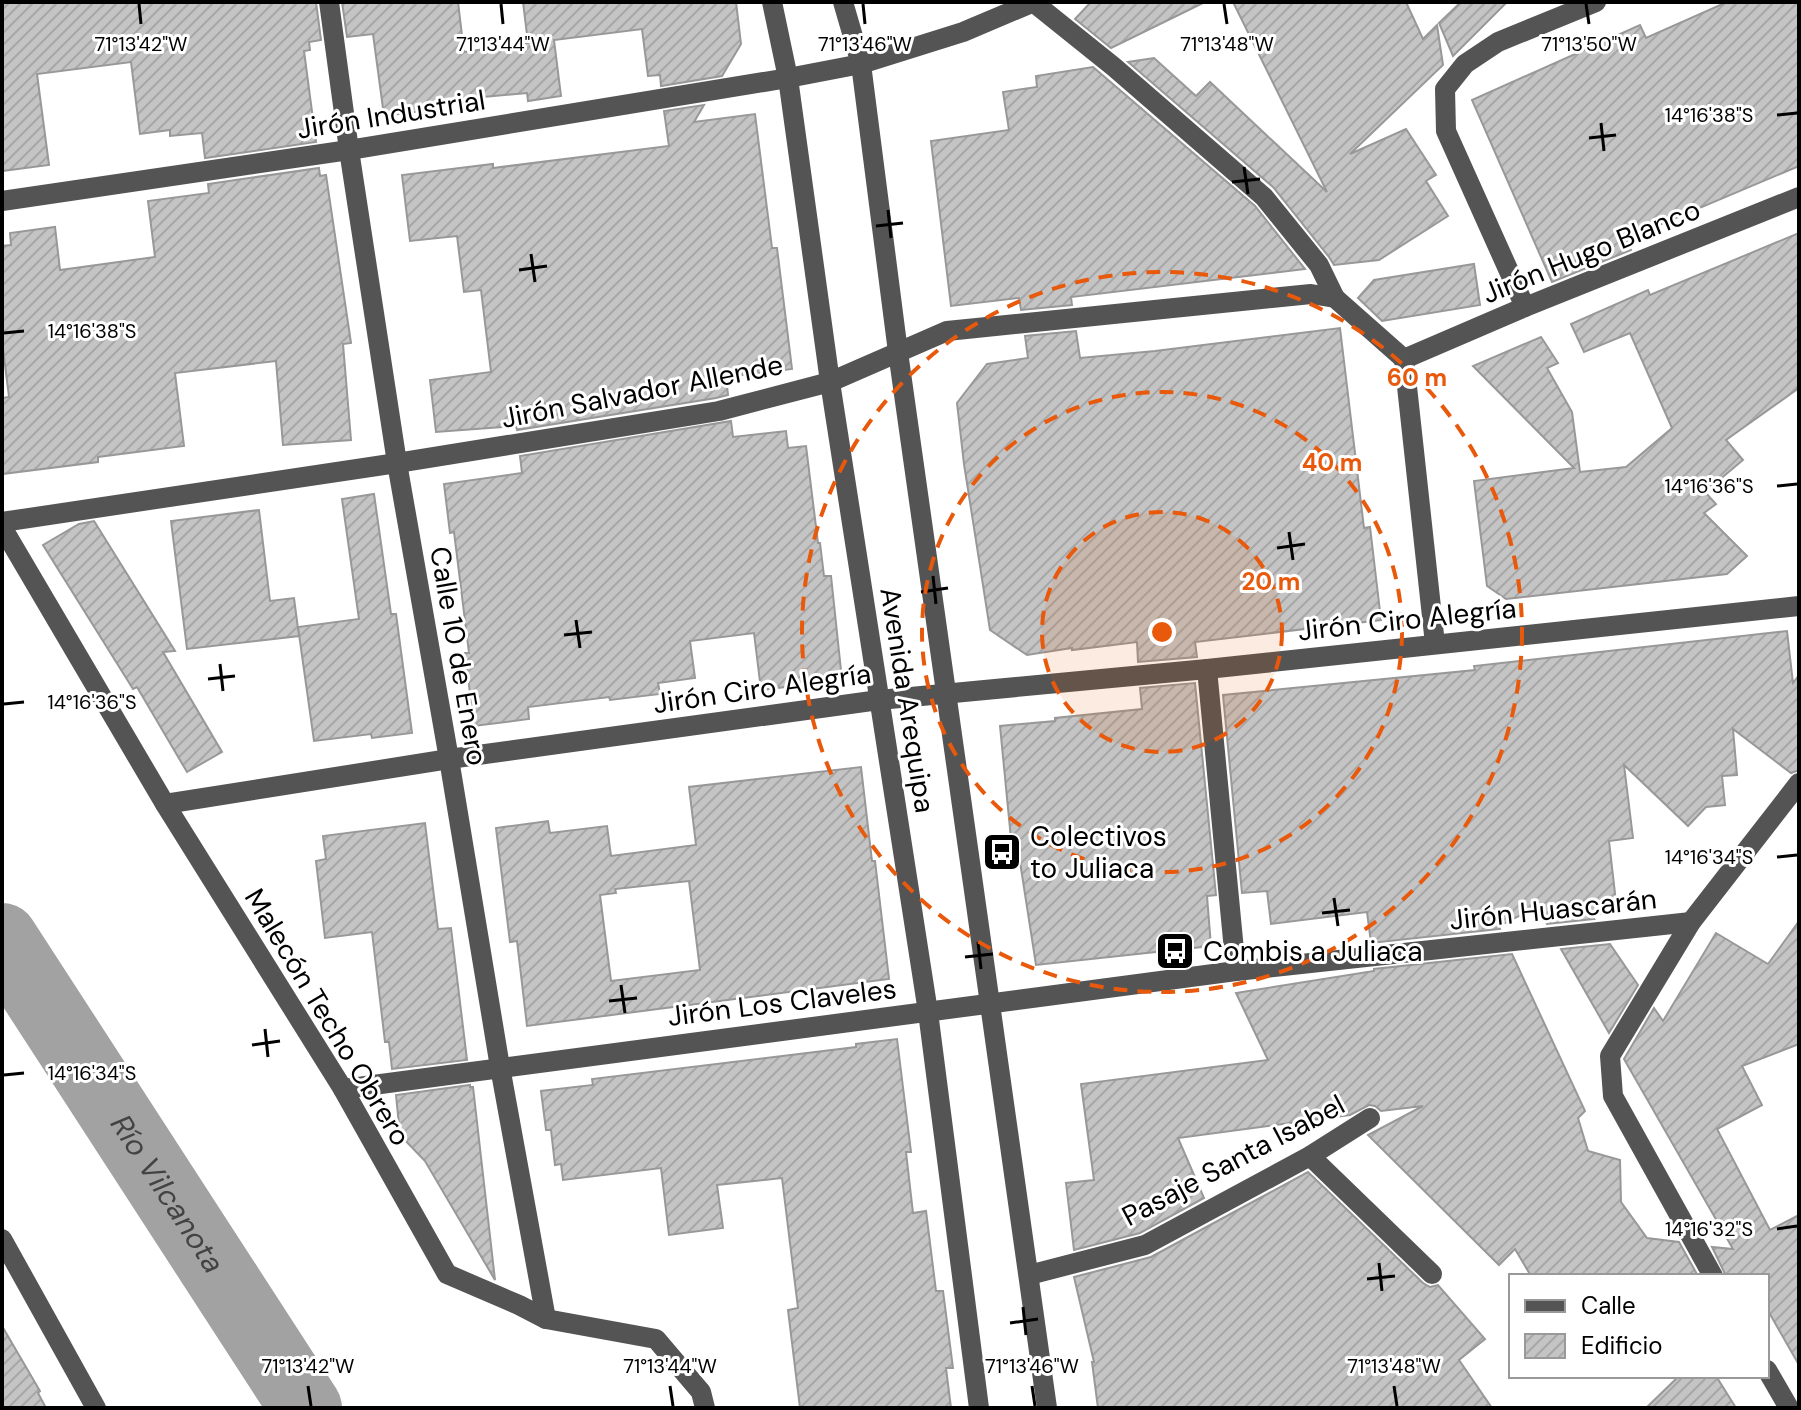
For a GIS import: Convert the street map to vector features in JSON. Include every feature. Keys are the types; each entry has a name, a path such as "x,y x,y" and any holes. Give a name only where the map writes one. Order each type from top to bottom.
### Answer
{"street":[{"name":"Calle 10 de Enero","path":"329,2 397,463 546,1319"},
{"name":"Avenida Arequipa","path":"772,2 788,78 830,382 928,1012 979,1408"},
{"name":"Avenida Arequipa","path":"843,2 861,64 898,352 1047,1408"},
{"name":"Jirón Industrial","path":"2,201 349,150 861,64 963,32 1033,2"},
{"path":"1033,2 1114,67 1264,197 1319,265 1335,298 1404,359 1435,644"},
{"path":"1525,307 1446,131 1445,89 1465,64 1498,42 1596,2"},
{"name":"Jirón Hugo Blanco","path":"1404,359 1799,197"},
{"name":"Jirón Salvador Allende","path":"2,525 719,411 830,382 947,331 1311,294 1335,298"},
{"name":"Malecón Techo Obrero","path":"2,525 165,804 343,1089 447,1274 546,1319 656,1339 701,1392 705,1408"},
{"name":"Jirón Ciro Alegría","path":"165,804 449,759 879,700 1207,669 1799,606"},
{"path":"1207,669 1236,971"},
{"path":"1712,1274 1613,1096 1610,1056 1691,922 1799,783"},
{"name":"Jirón Huascarán","path":"992,1004 1236,971 1691,922"},
{"name":"Jirón Los Claveles","path":"343,1089 992,1004"},
{"name":"Pasaje Santa Isabel","path":"1029,1275 1145,1245 1310,1156 1370,1118"},
{"path":"1310,1156 1432,1274"},
{"path":"2,1239 96,1408"},
{"path":"1769,1373 1789,1408"}],"building":[{"path":"2,2 316,2 321,40 309,42 310,50 304,51 316,142 205,158 202,133 170,136 170,130 140,134 131,62 37,74 49,165 2,171"},
{"path":"342,2 458,2 464,52 528,43 523,2 736,2 741,44 722,76 661,86 660,75 648,76 642,29 554,40 561,96 528,101 527,93 483,97 422,105 423,111 384,116 373,34 347,37"},
{"path":"1091,2 1205,2 1111,48 1075,19"},
{"path":"1233,2 1406,2 1423,39 1437,25 1443,65 1350,154 1406,129 1436,175 1426,181 1448,216 1379,260 1334,265 1273,187 1128,62 1154,58 1196,96 1210,82 1327,192"},
{"path":"1461,2 1507,2 1453,56 1439,23"},
{"path":"1727,2 1799,2 1799,166 1626,239 1631,250 1552,282 1472,100 1640,25 1646,38"},
{"path":"1093,67 1255,206 1305,269 1071,297 1072,305 1021,310 1019,298 951,306 931,141 1009,130 1003,92 1037,87 1036,76"},
{"path":"704,105 694,122 755,114 772,248 777,248 792,369 726,377 728,395 716,398 517,430 516,426 436,432 430,380 491,372 481,290 464,292 457,236 410,241 402,175 493,164 493,168 669,146 664,111"},
{"path":"319,168 320,176 326,175 351,343 343,344 351,440 283,445 276,361 175,373 184,446 98,457 98,462 2,474 2,398 9,397 2,341 2,246 11,245 10,233 55,227 60,270 155,257 148,201 209,193 208,184"},
{"path":"1799,233 1799,388 1726,440 1743,460 1705,492 1716,504 1704,513 1747,556 1727,574 1506,599 1487,586 1474,481 1574,468 1473,366 1541,337 1558,363 1547,368 1572,412 1580,472 1626,467 1672,428 1630,333 1584,352 1571,324 1648,290 1650,295"},
{"path":"1474,264 1480,305 1382,321 1358,298 1374,280"},
{"path":"1340,328 1364,528 1370,527 1381,620 1195,642 1197,657 1138,662 1137,642 1027,655 990,630 957,403 987,364 1028,358 1025,336 1076,331 1080,358"},
{"path":"731,421 733,437 786,431 788,448 806,446 824,576 831,576 842,680 761,690 754,633 690,641 695,678 658,683 660,694 528,707 529,719 474,726 465,653 469,653 454,532 450,533 444,484 522,473 520,456"},
{"path":"374,494 391,614 396,614 412,733 314,741 298,627 359,619 342,499"},
{"path":"259,510 270,601 294,598 299,636 187,649 171,521"},
{"path":"94,521 175,651 163,652 222,752 187,772 137,687 133,689 43,545 79,524"},
{"path":"1787,631 1793,683 1799,675 1799,770 1791,773 1733,729 1737,775 1722,776 1725,805 1706,807 1688,826 1624,765 1633,838 1609,841 1617,911 1590,915 1594,919 1547,924 1537,907 1499,926 1500,929 1371,943 1367,912 1271,924 1267,891 1242,893 1223,695 1475,670 1474,666"},
{"path":"1195,683 1216,895 1207,896 1211,946 1036,965 1018,849 1012,849 1000,726 1142,709 1140,688"},
{"path":"861,767 889,979 527,1026 517,941 510,942 496,828 548,821 550,833 607,826 611,856 696,845 689,787","holes":["689,881 700,970 611,981 600,895 616,893 615,889"]},
{"path":"425,823 438,929 451,928 467,1060 392,1069 389,1042 385,1042 372,932 325,938 316,861 326,859 323,836"},
{"path":"1799,921 1799,1044 1742,1066 1762,1105 1717,1129 1770,1230 1799,1215 1799,1365 1769,1312 1769,1274 1725,1274 1712,1247 1733,1249 1624,1059 1654,1008 1663,1021 1716,933 1768,964"},
{"path":"1610,944 1638,985 1609,1033 1561,949"},
{"path":"1512,954 1585,1111 1578,1118 1588,1151 1620,1160 1621,1202 1647,1238 1679,1242 1697,1274 1530,1274 1515,1249 1499,1265 1368,1135 1423,1106 1381,1111 1369,1105 1350,1115 1178,1138 1204,1198 1140,1233 1074,1250 1066,1183 1094,1180 1081,1084 1268,1060 1236,993 1374,969"},
{"path":"897,1039 911,1152 906,1152 913,1213 926,1211 936,1291 943,1291 953,1368 946,1368 951,1408 800,1408 788,1310 798,1308 782,1178 717,1185 723,1228 669,1235 661,1168 563,1180 561,1164 555,1165 551,1130 546,1130 541,1091 593,1085 592,1079 856,1047 856,1044"},
{"path":"473,1087 495,1280 425,1161 400,1135 396,1095"},
{"path":"1308,1172 1423,1283 1430,1287 1438,1285 1485,1339 1459,1360 1492,1408 1098,1408 1094,1362 1074,1277 1151,1257"},
{"path":"2,1326 40,1391 38,1393 46,1408 2,1408"},
{"path":"1677,1378 1717,1378 1736,1408 1646,1408"}],"waterway":[{"name":"Río Vilcanota","path":"2,939 306,1408"}],"place":[{"name":"Colectivos to Juliaca","path":"1002,852"},
{"name":"Combis a Juliaca","path":"1175,951"}]}
